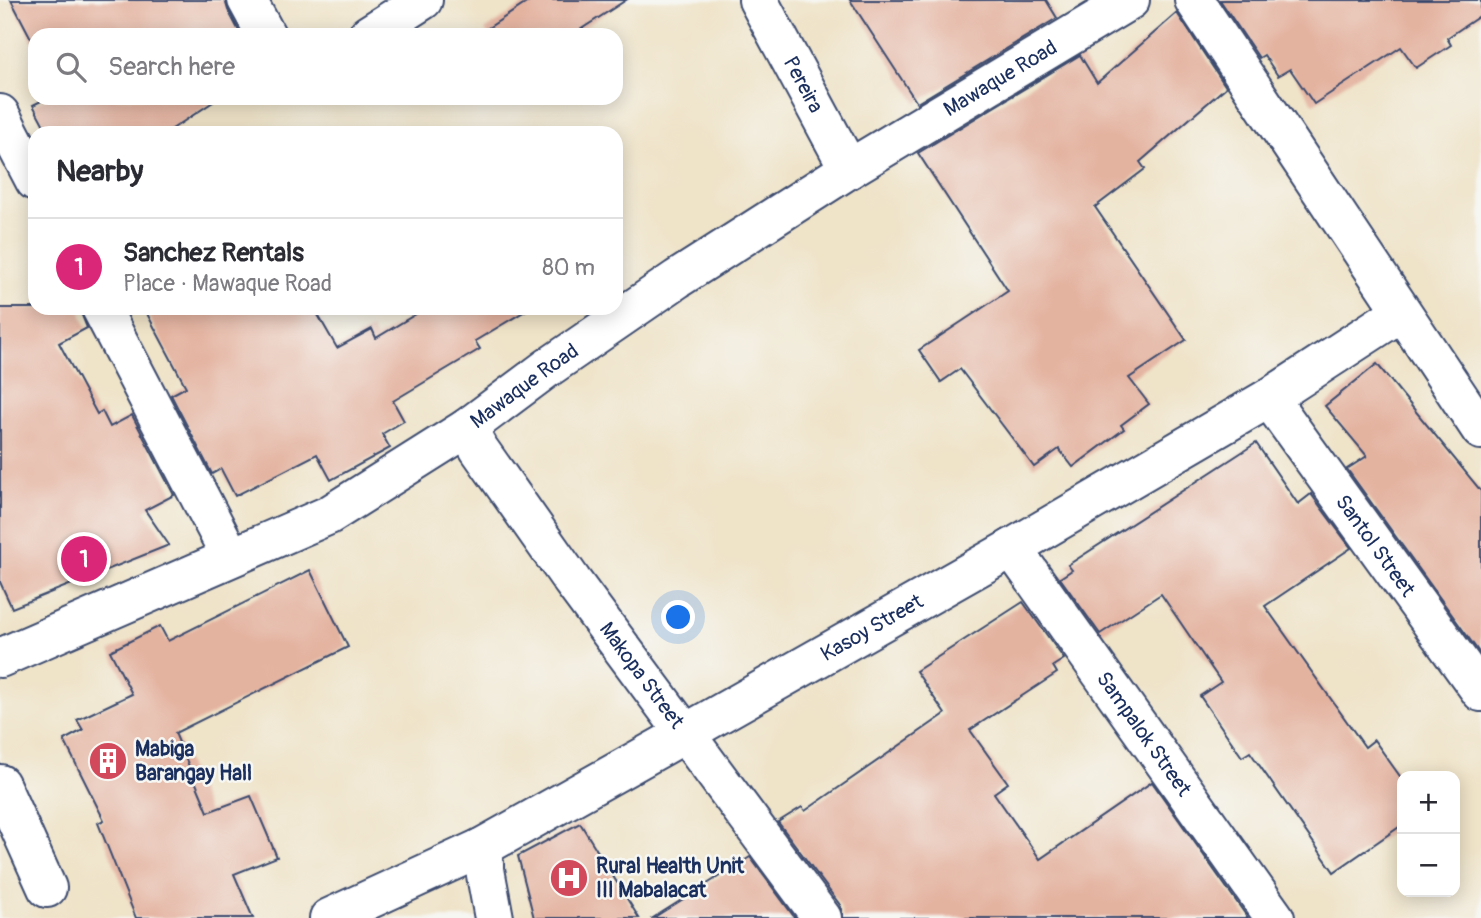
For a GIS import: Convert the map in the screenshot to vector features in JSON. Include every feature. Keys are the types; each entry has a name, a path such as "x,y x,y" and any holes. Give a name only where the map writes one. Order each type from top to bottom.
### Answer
{"street":[{"path":"247,0 262,28"},
{"path":"379,28 423,0"},
{"name":"Pereira","path":"758,0 849,169"},
{"name":"Mawaque Road","path":"0,658 329,515 467,428 546,369 655,294 849,169 1130,0"},
{"path":"1194,0 1481,430"},
{"path":"0,114 28,168"},
{"name":"Kasoy Street","path":"329,918 481,848 685,733 1012,548 1269,398 1401,312"},
{"path":"105,315 231,557"},
{"name":"Santol Street","path":"1269,398 1481,692"},
{"name":"Makopa Street","path":"467,428 572,580 822,918"},
{"name":"Sampalok Street","path":"1012,548 1275,918"},
{"path":"0,784 47,888"},
{"path":"481,848 494,918"}],"building":[{"path":"11,0 225,0 237,28 28,28 28,33"},
{"path":"531,0 626,0 583,28 488,28"},
{"path":"850,0 1046,0 1057,18 917,103"},
{"path":"1220,0 1481,0 1481,15 1447,38 1451,45 1416,68 1401,47 1314,104 1290,69 1278,76 1264,55 1259,58"},
{"path":"1177,13 1226,87 1140,162 1145,169 1095,207 1186,340 1129,378 1149,404 1121,425 1124,429 1073,467 1059,449 1034,467 960,369 941,382 919,350 1008,291 918,153 1080,55 1097,83"},
{"path":"33,105 208,105 177,126 44,126"},
{"path":"0,308 28,308 28,315 82,315 87,328 59,343 97,414 102,411 110,427 132,415 174,495 145,510 169,545 12,608 0,582"},
{"path":"148,315 318,315 337,348 372,329 376,338 414,315 518,315 475,341 480,349 393,401 404,421 382,434 390,448 331,480 317,454 235,496 221,469 212,474 171,395 186,387"},
{"path":"1377,364 1481,491 1481,655 1347,469 1367,456 1325,406"},
{"path":"1256,443 1298,504 1311,494 1351,548 1265,606 1365,747 1374,740 1397,772 1397,828 1334,872 1250,752 1242,757 1200,696 1221,682 1161,594 1100,634 1060,578 1072,570 1068,565"},
{"path":"310,570 348,647 175,733 208,812 251,796 277,857 234,874 253,918 136,918 98,823 104,820 64,740 83,730 77,720 132,694 110,651 160,626 168,641"},
{"path":"1023,602 1064,659 1053,666 1057,673 970,730 1008,783 994,793 1040,859 1152,782 1248,918 843,918 840,905 778,822 802,807 805,811 945,714 916,671"},
{"name":"Rural Health Unit III Mabalacat","path":"580,823 639,918 534,918 518,856"},
{"path":"750,857 795,918 653,918"}],"place":[{"name":"Sanchez Rentals","path":"84,559"},
{"name":"Mabiga Barangay Hall","path":"108,761"},
{"name":"Rural Health Unit III Mabalacat","path":"569,878"}]}
